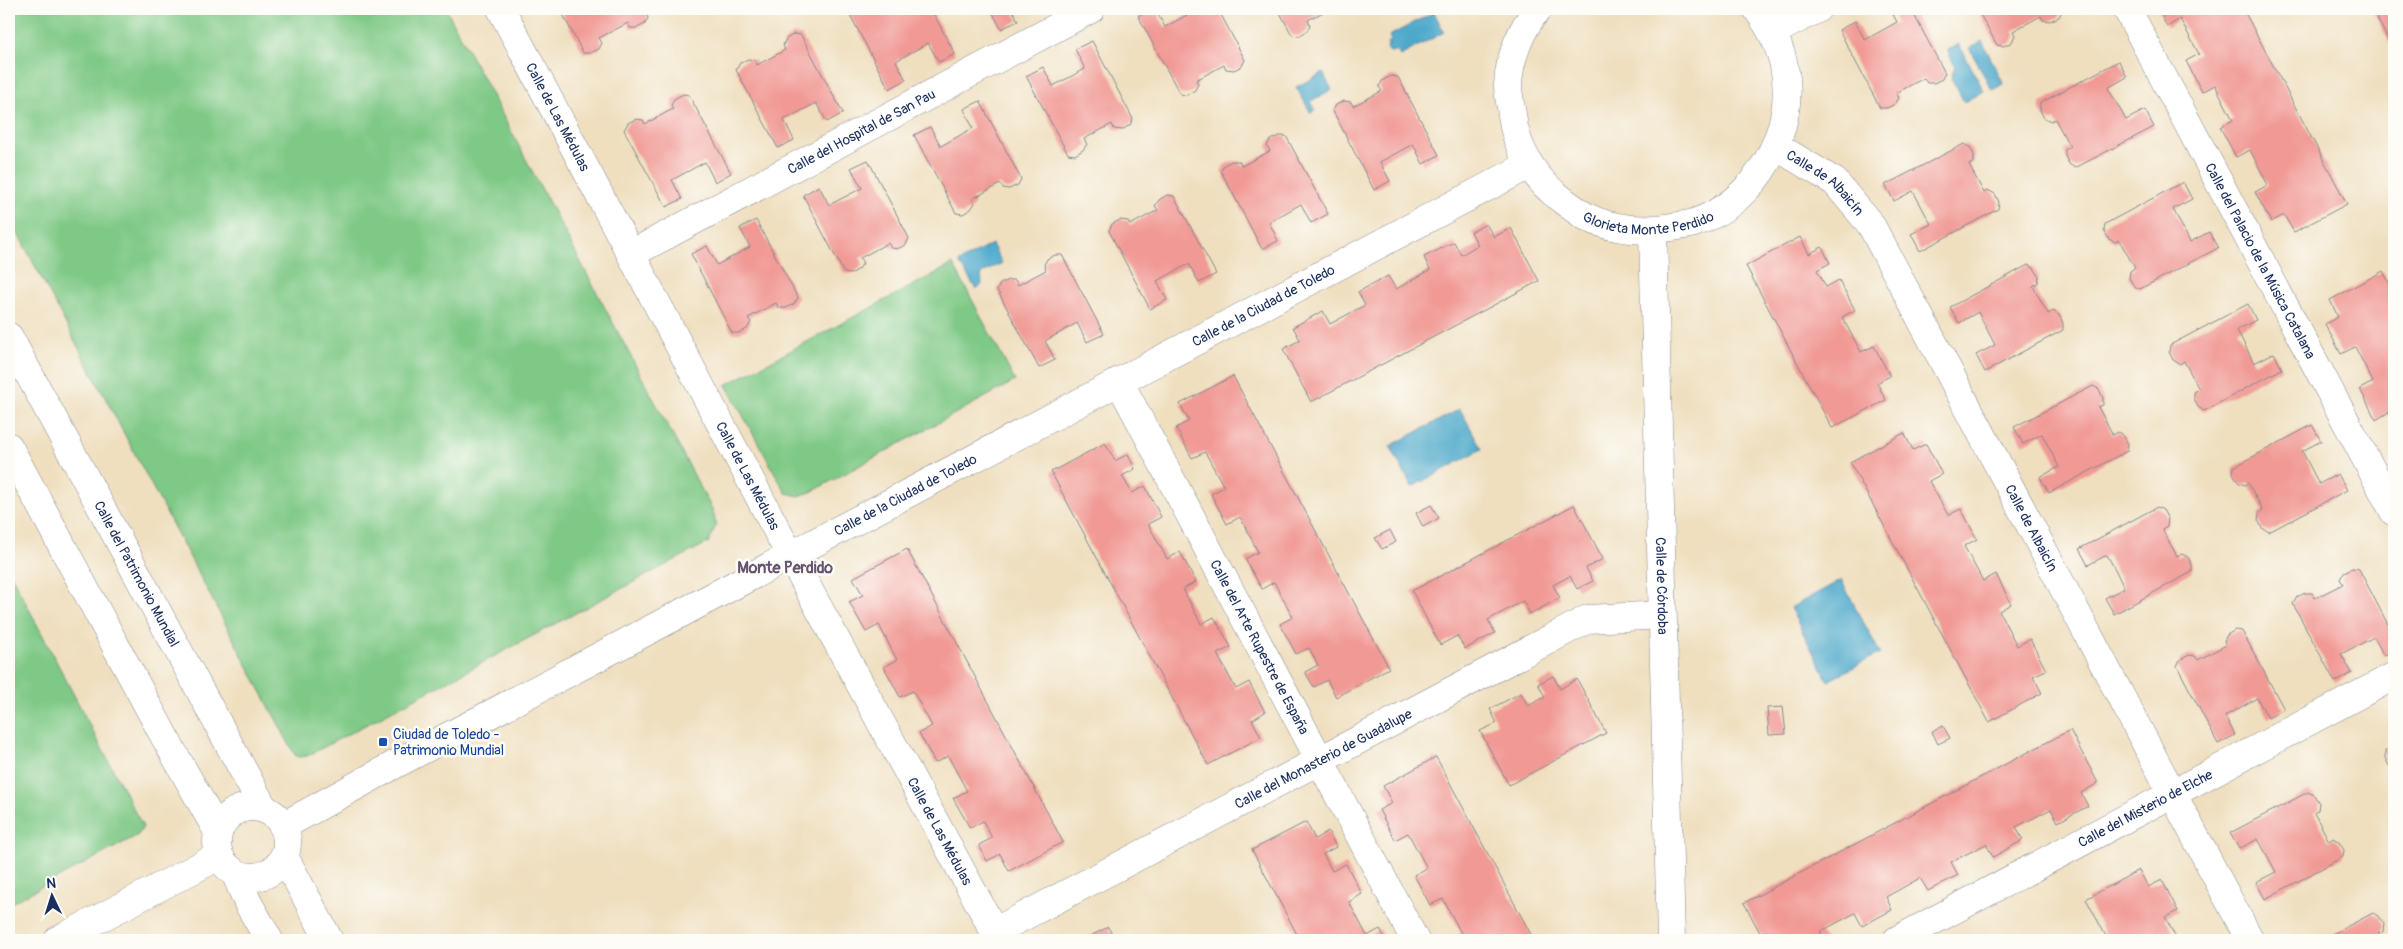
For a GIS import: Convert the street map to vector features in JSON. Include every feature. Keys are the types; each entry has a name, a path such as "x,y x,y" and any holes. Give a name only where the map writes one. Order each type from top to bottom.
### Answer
{"street":[{"name":"Calle de Las Médulas","path":"501,9 790,555 997,936"},
{"name":"Calle del Hospital de San Pau","path":"632,254 1091,9"},
{"name":"Glorieta Monte Perdido","path":"1526,12 1515,50 1508,85 1514,131 1529,165 1550,192 1588,218 1616,227 1653,230 1694,223 1730,204 1756,180 1776,146 1786,108 1785,67 1773,32 1758,9"},
{"path":"1773,32 1817,9"},
{"name":"Calle del Palacio de la Música Catalana","path":"2127,9 2394,512"},
{"name":"Calle de Albaicín","path":"1776,146 1835,182 1871,225 2250,940"},
{"name":"Calle de la Ciudad de Toledo","path":"274,817 394,764 1529,165"},
{"name":"Calle de Córdoba","path":"1653,230 1671,940"},
{"name":"Calle del Patrimonio Mundial","path":"9,337 274,817"},
{"name":"Calle del Arte Rupestre de España","path":"1119,381 1415,940"},
{"path":"9,447 159,727 248,903 269,940"},
{"name":"Calle del Monasterio de Guadalupe","path":"997,936 1319,761 1588,619 1662,615"},
{"name":"Calle del Misterio de Elche","path":"1898,940 2394,676"},
{"path":"247,807 274,817 287,845 284,856 278,866 269,872 259,876 247,877 224,854 223,821 231,813 247,807"},
{"path":"58,940 224,854"},
{"path":"284,856 329,940"}],"green space":[{"path":"9,9 446,9 713,511 716,525 709,542 307,756 299,757 295,755 9,217"},
{"path":"953,264 1015,381 811,492 799,496 786,493 726,385"},
{"path":"9,571 143,827 138,835 9,904"}],"water":[{"path":"1434,12 1444,32 1400,56 1397,51 1390,52 1387,49 1388,43 1391,40 1389,36"},
{"path":"1982,41 2004,84 1992,90 1969,48"},
{"path":"1959,44 1984,91 1964,102 1951,78 1955,66 1947,50"},
{"path":"1323,73 1332,90 1311,101 1315,110 1311,113 1296,87"},
{"path":"992,244 1002,263 981,274 982,284 979,288 975,288 959,262"},
{"path":"1460,409 1482,449 1412,487 1390,446"},
{"path":"1841,580 1880,653 1828,681 1790,608"}],"building":[{"path":"560,9 644,9 648,18 645,24 637,28 630,28 628,23 599,38 602,43 599,49 590,53 583,53"},
{"path":"850,9 931,9 955,54 939,62 928,43 896,61 906,80 889,89 848,11"},
{"path":"991,9 1012,9 1018,21 1001,29"},
{"path":"1155,9 1165,27 1198,9 1218,9 1245,60 1242,66 1234,70 1226,69 1224,65 1196,80 1198,84 1195,90 1187,95 1180,94 1138,16"},
{"path":"1278,9 1329,9 1308,20 1310,25 1307,31 1299,36 1292,35"},
{"path":"1890,9 1911,9 1945,73 1942,79 1934,83 1927,83 1924,78 1896,93 1899,98 1895,104 1887,108 1880,108 1839,30 1855,21 1865,40 1897,22"},
{"path":"1977,9 2061,9 2062,11 2059,17 2050,21 2043,20 2041,16 2013,31 2015,35 2012,42 2004,46 1997,45"},
{"path":"2158,9 2243,9 2347,204 2294,232 2284,215 2271,222 2255,192 2268,185 2250,150 2236,157 2220,127 2233,120 2215,85 2202,92 2186,61 2199,54 2180,19 2167,27"},
{"path":"2372,9 2394,9 2394,51"},
{"path":"794,34 801,35 843,113 827,122 816,103 784,120 794,140 778,148 736,70 740,63 748,59 755,60 757,65 785,50 783,45 786,39"},
{"path":"1092,41 1133,119 1130,125 1122,130 1114,129 1112,124 1084,139 1087,144 1083,150 1075,155 1068,154 1026,76 1043,67 1053,86 1085,69 1075,49"},
{"path":"2119,61 2127,77 2108,88 2126,120 2145,110 2154,127 2075,168 2069,164 2065,156 2065,149 2070,147 2055,119 2051,121 2044,118 2040,110 2040,103"},
{"path":"1391,76 1398,77 1439,155 1423,164 1413,144 1380,162 1390,181 1374,190 1333,111 1336,105 1344,101 1351,102 1353,106 1382,91 1379,87 1382,81"},
{"path":"683,94 689,95 731,173 715,182 705,162 672,180 682,199 666,207 624,130 628,123 636,119 643,120 645,124 673,109 671,105 674,99"},
{"path":"980,101 1021,179 1018,185 1009,189 1003,188 1000,184 972,199 975,203 971,209 963,214 956,213 914,135 930,127 941,146 973,128 964,109"},
{"path":"1279,136 1286,136 1328,214 1311,223 1301,204 1269,222 1278,241 1262,249 1221,171 1224,165 1232,161 1239,161 1242,166 1270,151 1267,146 1270,140"},
{"path":"1964,144 1970,147 1974,155 1974,162 1969,165 1984,193 1988,190 1995,194 1999,202 1998,209 1920,251 1911,234 1931,224 1913,191 1894,201 1885,185"},
{"path":"868,160 909,238 906,245 897,249 891,248 888,243 860,258 863,263 859,269 851,274 844,273 803,195 819,186 829,205 862,188 851,168"},
{"path":"2183,182 2192,199 2173,209 2190,242 2209,232 2218,248 2140,289 2134,286 2129,278 2130,271 2135,268 2119,240 2115,242 2109,239 2104,231 2105,224"},
{"path":"1167,195 1174,196 1216,274 1199,283 1189,264 1157,281 1167,300 1150,309 1109,231 1112,224 1120,220 1128,221 1130,225 1158,210 1155,206 1159,200"},
{"path":"756,220 798,298 794,304 786,308 779,308 776,303 748,318 751,322 747,329 739,333 732,333 691,254 707,246 717,265 750,247 740,228"},
{"path":"1486,224 1494,237 1511,228 1539,281 1311,402 1283,349 1300,340 1293,327 1323,311 1330,324 1365,305 1358,292 1388,276 1396,289 1430,270 1424,257 1454,242 1461,255 1478,245 1471,232"},
{"path":"1800,237 1809,254 1822,247 1830,263 1817,270 1826,287 1839,280 1855,310 1842,317 1861,352 1874,346 1890,376 1877,383 1886,400 1832,428 1746,266"},
{"path":"1055,255 1062,255 1104,334 1087,342 1077,323 1045,341 1055,360 1039,368 997,290 1000,284 1008,280 1015,280 1018,285 1046,270 1044,265 1047,259"},
{"path":"2028,265 2034,268 2039,276 2038,283 2033,286 2048,314 2053,311 2059,315 2063,323 2063,330 1985,372 1976,355 1995,345 1978,312 1959,323 1950,307"},
{"path":"2383,271 2394,292 2394,422 2389,412 2376,420 2360,389 2373,382 2355,347 2341,354 2325,324 2338,317 2330,300"},
{"path":"2248,304 2256,320 2237,330 2254,363 2274,353 2282,369 2204,411 2198,407 2194,399 2194,392 2199,389 2184,361 2180,364 2173,360 2169,352 2170,345"},
{"path":"1233,376 1389,668 1336,697 1327,680 1314,687 1305,672 1318,665 1309,648 1296,654 1280,624 1293,617 1274,582 1262,589 1245,559 1258,552 1240,517 1227,524 1211,494 1224,487 1205,452 1192,458 1176,428 1189,421 1180,404"},
{"path":"2093,386 2099,389 2103,398 2103,405 2098,407 2113,435 2118,432 2124,436 2128,444 2127,451 2049,493 2040,477 2059,467 2042,434 2023,444 2014,427"},
{"path":"2312,425 2321,441 2302,451 2319,484 2338,474 2347,490 2269,532 2262,528 2258,520 2259,513 2263,510 2248,483 2244,485 2238,482 2233,473 2234,467"},
{"path":"1904,433 1913,450 1926,444 1942,474 1929,481 1948,515 1961,509 1977,539 1964,546 1983,581 1996,574 2011,604 1999,611 2017,646 2030,639 2046,670 2033,676 2042,693 1989,722 1850,462"},
{"path":"1105,443 1115,461 1128,454 1135,469 1122,476 1132,493 1145,486 1161,517 1148,524 1167,559 1180,552 1196,582 1183,589 1201,624 1214,617 1231,647 1217,654 1236,689 1249,682 1265,712 1252,720 1261,737 1208,765 1051,472"},
{"path":"1431,505 1439,518 1423,527 1416,513"},
{"path":"1574,505 1603,559 1586,568 1593,581 1577,589 1570,576 1553,585 1560,598 1530,614 1523,601 1488,620 1495,633 1465,649 1457,636 1440,645 1412,591"},
{"path":"2157,507 2163,510 2168,519 2167,526 2162,529 2177,556 2182,554 2188,557 2192,565 2192,572 2114,614 2105,598 2124,588 2116,571 2107,555 2088,565 2079,549"},
{"path":"1390,530 1396,542 1382,549 1375,538"},
{"path":"907,549 1063,842 1009,871 1000,854 987,861 979,845 992,838 983,821 970,828 953,798 967,791 948,756 935,763 919,733 932,726 913,691 900,697 884,667 897,660 879,625 866,632 849,602 863,595 853,578"},
{"path":"2352,568 2359,569 2394,636 2394,650 2384,656 2374,637 2341,654 2352,673 2335,682 2293,604 2297,597 2305,593 2312,593 2315,598 2343,584 2340,579 2344,572"},
{"path":"2235,630 2242,631 2284,709 2268,718 2257,698 2225,716 2235,735 2218,744 2177,666 2180,660 2189,655 2195,656 2198,660 2226,645 2224,641 2227,635"},
{"path":"1553,676 1560,689 1577,679 1606,733 1509,785 1480,731 1497,723 1490,709 1521,693 1528,706 1545,697 1538,684"},
{"path":"1783,707 1786,734 1769,735 1767,708"},
{"path":"1943,726 1950,738 1938,744 1932,732"},
{"path":"2070,730 2098,783 2081,793 2088,806 2058,822 2051,809 2016,827 2023,840 1993,857 1986,844 1951,862 1958,875 1928,891 1920,878 1886,897 1892,910 1862,926 1855,913 1820,932 1825,940 1764,940 1744,903"},
{"path":"2394,746 2394,767 2389,766 2385,758 2385,751"},
{"path":"1436,757 1534,940 1449,940 1461,933 1443,899 1430,905 1414,875 1427,868 1408,833 1395,840 1379,810 1392,803 1383,786"},
{"path":"2308,792 2314,795 2319,803 2318,810 2314,813 2329,841 2333,838 2339,842 2344,850 2343,857 2265,899 2256,882 2276,872 2258,839 2239,849 2230,833"},
{"path":"1306,822 1315,839 1328,831 1336,847 1323,854 1332,871 1346,864 1362,894 1349,902 1367,936 1380,929 1386,940 1300,940 1252,850"},
{"path":"2139,870 2148,887 2162,880 2178,911 2165,917 2177,940 2108,940 2086,899"},
{"path":"2373,913 2379,916 2384,924 2383,932 2378,934 2381,940 2321,940"},
{"path":"1108,927 1115,940 1083,940"}],"place":[{"name":"Ciudad de Toledo - Patrimonio Mundial","path":"383,742"}],"district":[{"name":"Monte Perdido","path":"785,568"}]}
